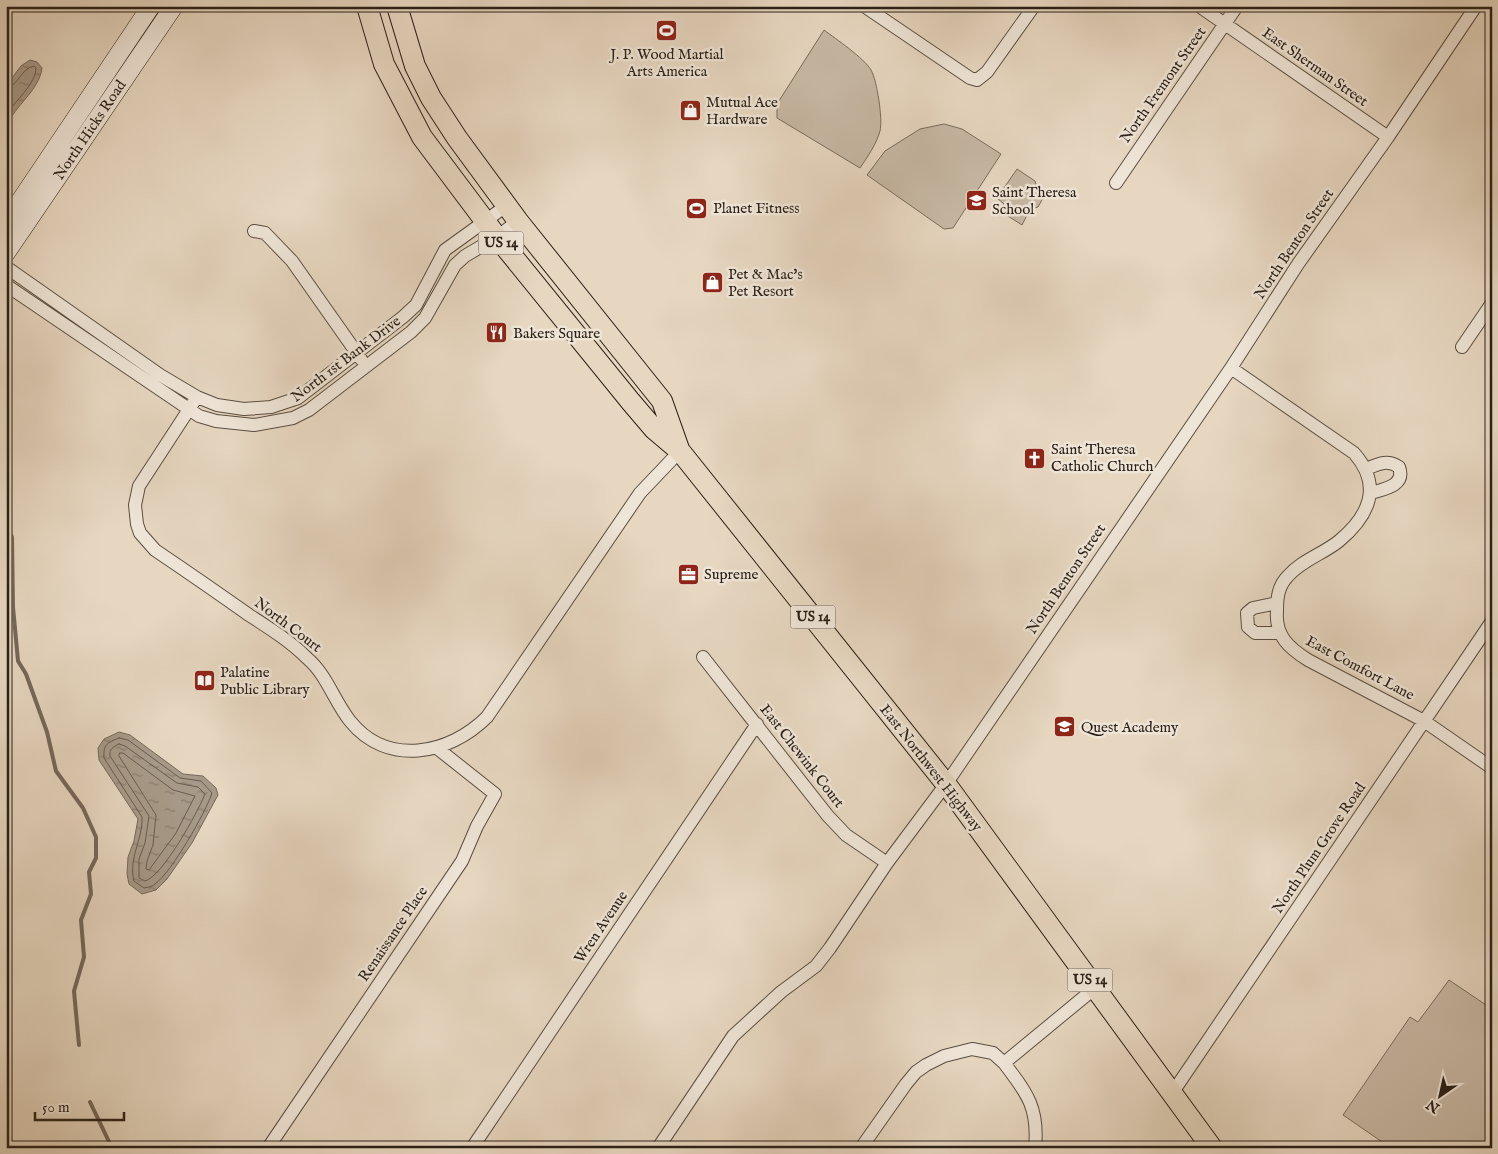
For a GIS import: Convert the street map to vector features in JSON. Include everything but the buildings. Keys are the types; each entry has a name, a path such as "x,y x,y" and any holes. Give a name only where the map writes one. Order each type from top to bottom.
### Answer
{"main road":[{"name":"North Hicks Road","path":"6,222 151,6"},
{"name":"North Hicks Road","path":"6,253 174,6"},
{"name":"East Northwest Highway","path":"367,6 384,64 422,137 491,229 654,429 680,451 946,784 1172,1092"},
{"name":"East Northwest Highway","path":"397,6 415,66 431,98 457,138 512,213 662,400 680,451"},
{"path":"133,65 144,30 141,21"},
{"name":"US 14","path":"1172,1092 1212,1148"}],"street":[{"path":"864,6 970,78 977,80 987,72 1034,6"},
{"name":"East Sherman Street","path":"1199,6 1388,137"},
{"name":"North Fremont Street","path":"1116,183 1237,6"},
{"name":"North Benton Street","path":"658,1148 733,1036 781,992 816,966 830,948 887,863 946,784 1230,368 1298,264 1388,137 1476,6"},
{"name":"North 1st Bank Drive","path":"6,285 199,416 216,421 254,425 293,418 309,410 411,332 425,318 454,265 491,229 512,213"},
{"name":"North 1st Bank Drive","path":"6,267 160,375 197,397 216,405 244,409 271,407 298,398 416,305 445,250 491,229 512,213"},
{"path":"254,231 265,233 292,261 367,367"},
{"path":"1462,348 1492,303"},
{"path":"1230,368 1354,453 1366,469 1371,493 1360,520 1338,542 1286,576 1277,595 1277,603 1276,617 1280,633 1255,633 1248,627 1247,613 1253,608 1277,603"},
{"name":"North Court","path":"197,397 139,486 135,505 137,524 146,541 155,550 284,639 307,658 327,682 350,722 361,732 378,743 394,749 411,751 437,748 465,736 492,712 640,492 680,451"},
{"path":"1366,469 1379,463 1388,462 1399,467 1401,473 1396,485 1371,493"},
{"name":"North Plum Grove Road","path":"1172,1092 1492,621"},
{"name":"East Comfort Lane","path":"1280,633 1289,648 1424,721 1492,768"},
{"name":"East Chewink Court","path":"703,657 828,816 846,835 887,863"},
{"name":"Wren Avenue","path":"472,1148 757,724"},
{"name":"Renaissance Place","path":"268,1148 462,861 476,826 495,794 437,748"},
{"path":"1004,1063 1095,988"},
{"path":"861,1148 916,1072 944,1056 972,1050 993,1053 1004,1063 1022,1086 1031,1106 1036,1125 1035,1148"}],"shaded area":[{"path":"824,30 867,65 875,82 881,126 874,146 860,168 777,118 777,104"},
{"path":"944,124 962,129 1001,154 953,228 944,229 867,175 885,151 920,129"},
{"path":"1017,169 1035,181 1037,188 1046,193 1038,207 1030,209 1022,225 1000,211 1004,204 997,198"},
{"path":"1449,980 1492,1009 1492,1148 1391,1148 1343,1115 1410,1017 1418,1022"}],"water":[{"path":"30,60 37,62 42,68 40,76 32,91 6,127 6,86 21,66"},
{"path":"119,732 130,735 183,774 203,776 216,788 218,795 192,843 167,879 156,890 142,894 129,884 127,874 128,857 134,841 138,819 99,760 98,748 104,739"}],"waterway":[{"path":"6,524 12,537 13,607 18,661 26,674 47,732 56,771 83,808 96,837 96,858 89,872 91,894 81,920 84,957 74,991 79,1045"},
{"path":"90,1102 112,1148"}],"place":[{"name":"J. P. Wood Martial Arts America","path":"667,31"},
{"name":"Mutual Ace Hardware","path":"690,111"},
{"name":"Saint Theresa School","path":"976,201"},
{"name":"Planet Fitness","path":"697,208"},
{"name":"Pet & Mac's Pet Resort","path":"712,283"},
{"name":"Bakers Square","path":"497,333"},
{"name":"Saint Theresa Catholic Church","path":"1035,458"},
{"name":"Supreme","path":"688,574"},
{"name":"Palatine Public Library","path":"204,681"},
{"name":"Quest Academy","path":"1065,727"}]}
